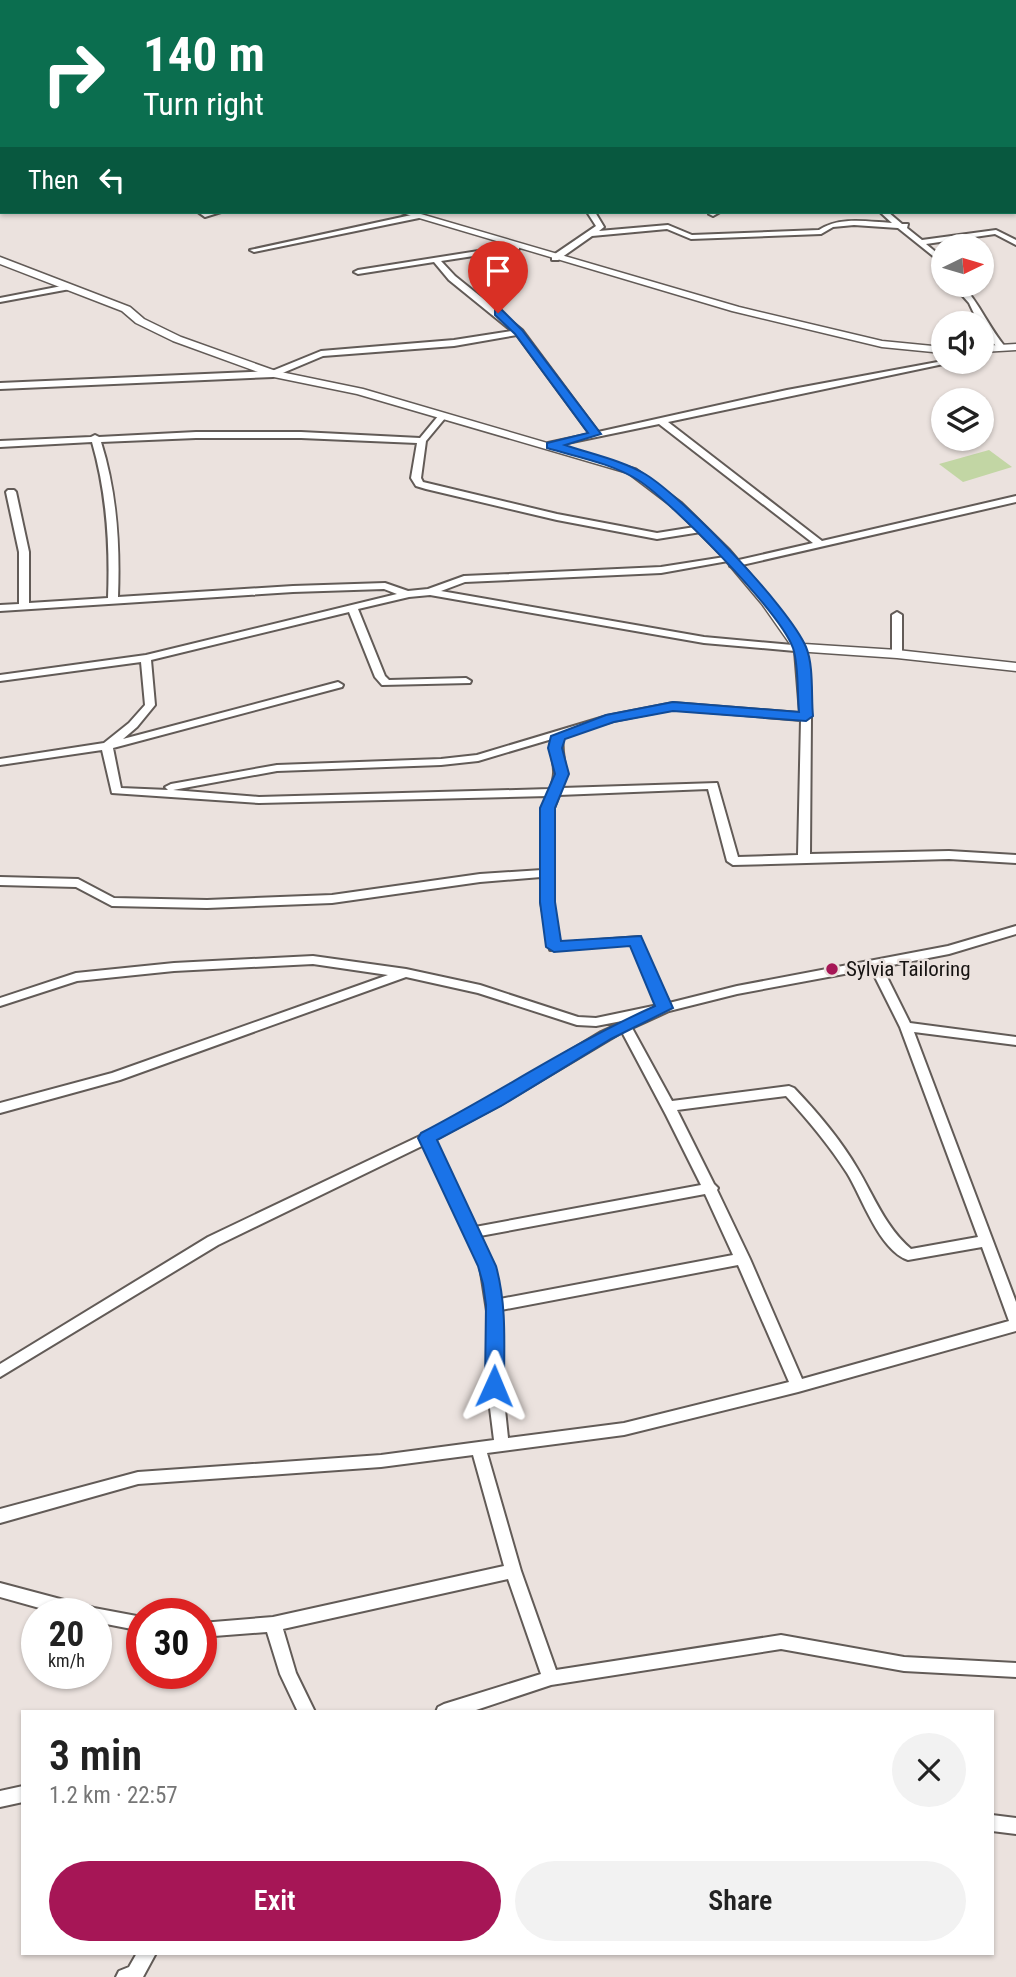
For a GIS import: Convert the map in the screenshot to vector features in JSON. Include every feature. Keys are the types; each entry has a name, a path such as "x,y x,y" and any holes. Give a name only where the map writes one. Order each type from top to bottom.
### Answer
{"street":[{"path":"410,214 736,309 882,344 931,349"},
{"path":"555,258 600,228 592,214"},
{"path":"887,214 905,226 931,250"},
{"path":"254,250 416,216"},
{"path":"591,233 668,227 691,237 821,232 831,225 854,223 905,226"},
{"path":"923,242 996,232 1016,243"},
{"path":"358,272 516,247"},
{"path":"0,260 126,309 140,321 177,339 273,374 359,391 442,417 551,445 632,471 655,487 701,529 774,608 800,648 806,716 804,858"},
{"path":"436,260 452,278 519,332 595,434"},
{"path":"0,300 67,287"},
{"path":"968,298 977,309 983,326 1002,348"},
{"path":"0,386 273,374 321,354 454,343 519,332"},
{"path":"994,348 1016,347"},
{"path":"551,445 660,420 931,366"},
{"path":"442,417 422,441 416,478 419,484 657,536 701,529"},
{"path":"660,420 820,544"},
{"path":"0,444 95,438 275,435 422,441"},
{"path":"95,438 110,482 116,540 113,599"},
{"path":"11,492 24,552 24,606"},
{"path":"430,592 464,579 661,569 730,561 820,544 1016,499"},
{"path":"0,608 113,599 385,586 409,594"},
{"path":"0,678 146,658 409,594 430,592 704,640 897,654 1016,667"},
{"path":"352,608 380,677 386,683 466,681"},
{"path":"897,615 897,654"},
{"path":"107,746 133,725 150,705 146,658"},
{"path":"0,762 107,746 338,685"},
{"path":"107,746 116,792 150,790 246,776 277,768 459,760 558,736 611,718 673,706 806,716"},
{"path":"558,736 555,748 562,774 548,808 547,902 554,947 635,940 664,1008"},
{"path":"150,790 255,800 554,793 713,785 733,861 948,855 1016,859"},
{"path":"0,881 78,883 111,902 207,904 332,899 480,878 548,873"},
{"path":"0,1002 76,977 174,967 313,960 406,973 480,989 577,1021 596,1022 874,963 950,950 1016,930"},
{"path":"0,1516 138,1478 381,1461 624,1429 798,1386 1016,1323 906,1027 874,963"},
{"path":"0,1108 115,1077 406,973"},
{"path":"0,1371 213,1241 427,1138 664,1008"},
{"path":"625,1027 670,1106 710,1188 798,1386"},
{"path":"906,1027 1016,1041"},
{"path":"670,1106 789,1091 809,1112 851,1170 893,1244 908,1255 987,1241"},
{"path":"427,1138 487,1266 496,1305 494,1386 502,1445"},
{"path":"470,1233 710,1188"},
{"path":"496,1305 743,1259"},
{"path":"478,1448 513,1571 551,1678"},
{"path":"217,1629 273,1624 513,1571"},
{"path":"0,1590 30,1598"},
{"path":"273,1624 288,1674 306,1710"},
{"path":"450,1710 551,1678 781,1642 904,1664 1016,1670"},
{"path":"0,1799 21,1794"},
{"path":"994,1823 1016,1826"},
{"path":"125,1977 135,1974 146,1955"}],"green space":[{"path":"990,451 1012,467 963,482 939,464"}],"place":[{"name":"Sylvia Tailoring","path":"832,969"}],"route":[{"path":"494,1386 496,1305 492,1284 487,1266 427,1138 495,1102 605,1035 664,1008 635,940 554,947 547,902 548,808 562,777 555,748 558,736 611,718 673,706 806,716 800,648 774,608 701,529 643,478 621,467 551,445 595,434 519,332 498,313"}]}
